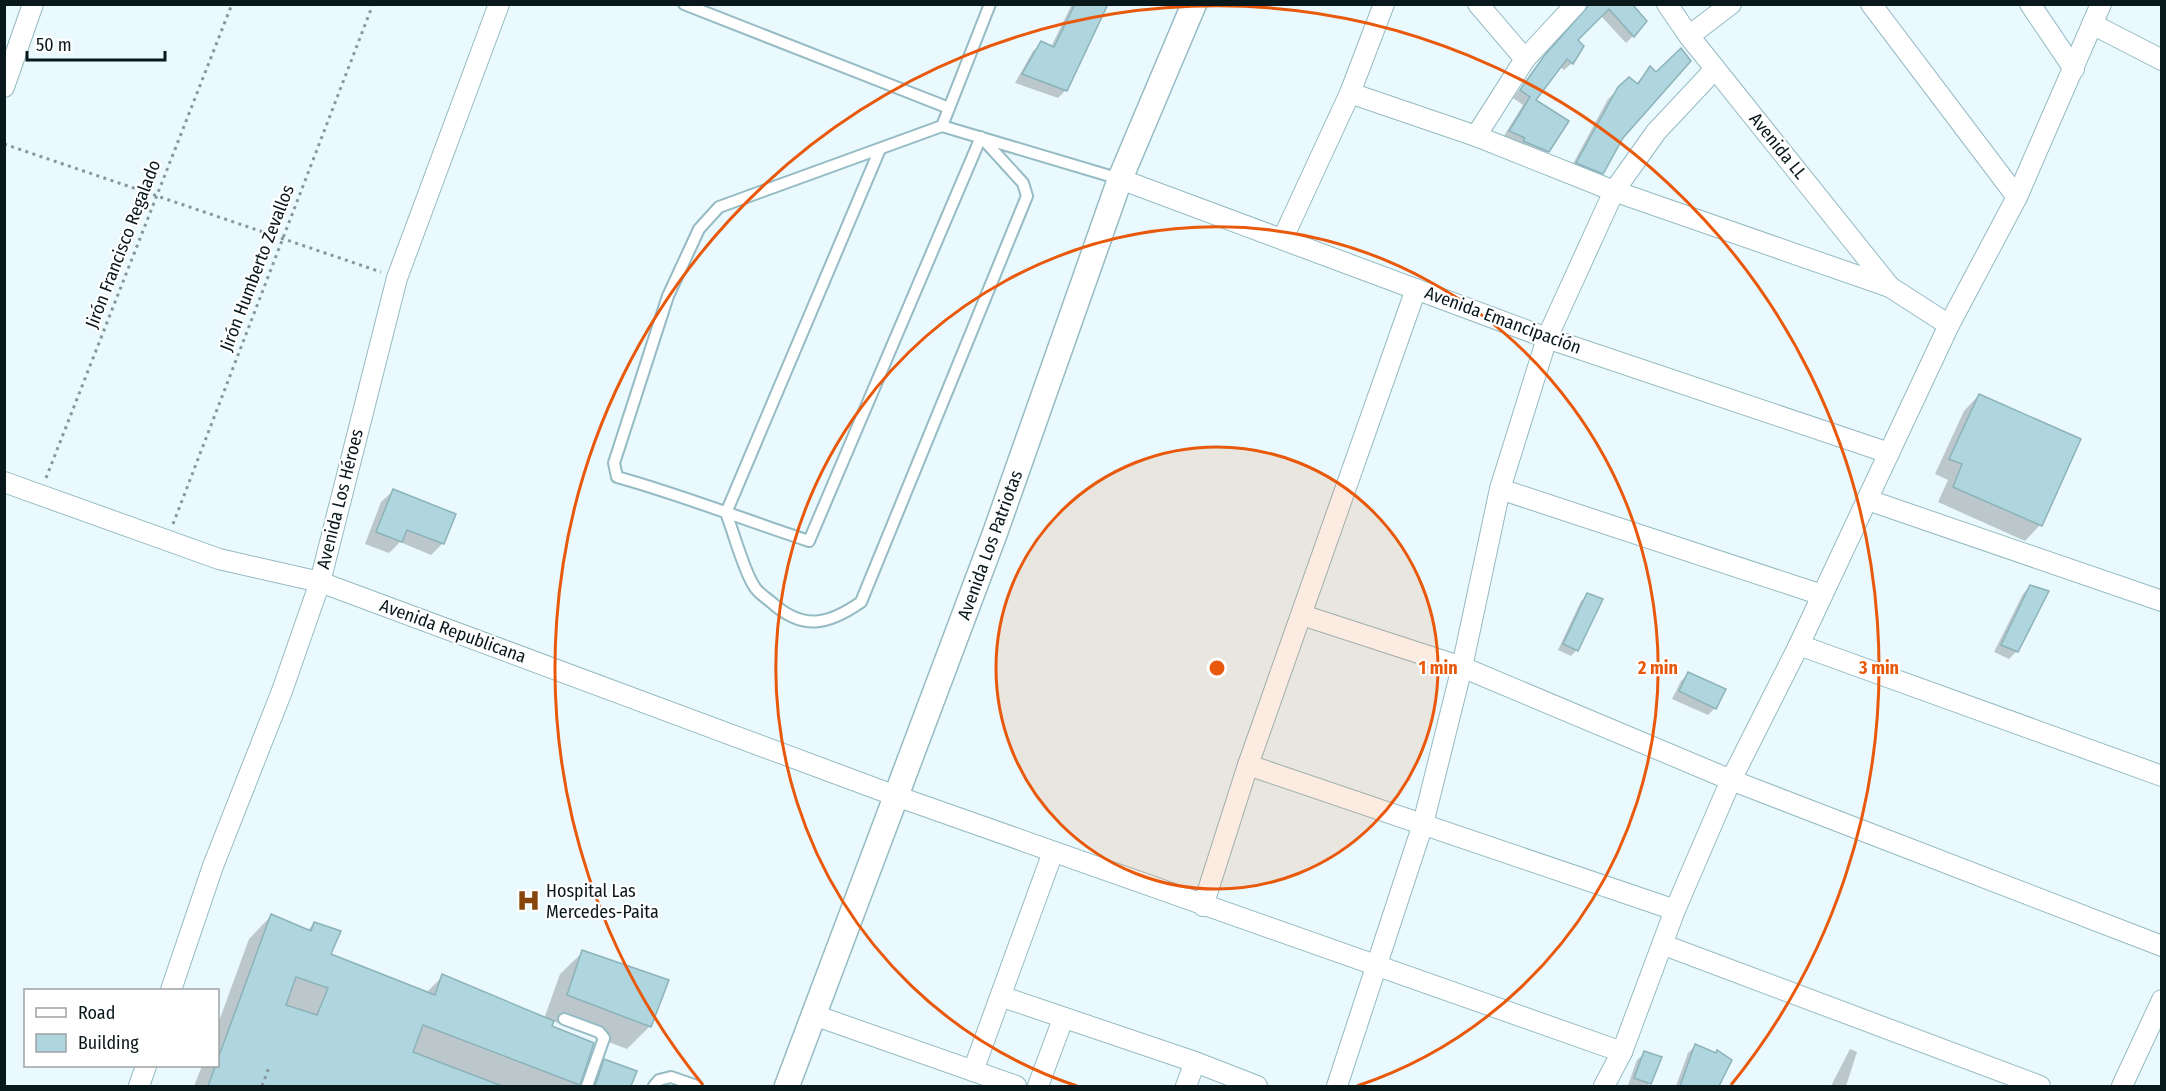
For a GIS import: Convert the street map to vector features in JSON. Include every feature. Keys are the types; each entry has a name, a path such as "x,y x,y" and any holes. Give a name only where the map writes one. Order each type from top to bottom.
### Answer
{"street":[{"path":"4,87 33,4"},
{"name":"Avenida Los Héroes","path":"171,989 213,866 282,691 320,582 397,278 499,4"},
{"name":"Avenida Los Patriotas","path":"787,1086 995,533 1120,179 1194,4"},
{"path":"1283,238 1350,93 1384,4"},
{"path":"1478,4 1525,59"},
{"path":"1476,136 1525,59 1576,4"},
{"name":"Avenida LL","path":"1667,4 1715,69 1890,287"},
{"path":"1689,36 1731,4"},
{"path":"1871,4 2017,197"},
{"path":"2030,4 2074,69"},
{"path":"1604,1086 1622,1052 1664,945 1675,910 1731,780 1799,645 1949,325 2017,197 2101,4"},
{"path":"2092,24 2162,60"},
{"path":"1337,1086 1423,824 1462,667 1500,489 1547,338 1614,191 1656,132 1715,69"},
{"path":"1350,93 1476,136 1614,191 1890,287 1949,325"},
{"name":"Avenida Emancipación","path":"1120,179 1547,338 1888,453"},
{"path":"1203,906 1248,765 1416,288"},
{"name":"Avenida Republicana","path":"6,487 40,494 166,542 219,559 320,582 896,796 1622,1052"},
{"path":"1500,489 1822,595"},
{"path":"1868,500 2162,601"},
{"path":"1302,615 1462,667 1731,780 2162,946"},
{"path":"1799,645 2162,776"},
{"path":"1248,765 1675,910"},
{"path":"974,1071 1053,852"},
{"path":"1664,945 2040,1086"},
{"path":"1002,997 1195,1062 1257,1086"},
{"path":"2122,1086 2162,1000"},
{"path":"813,1015 1016,1086"},
{"path":"1038,1086 1063,1019"},
{"path":"1186,1086 1195,1062"},
{"path":"139,1086 145,1067"}],"lane":[{"path":"684,4 949,108"},
{"path":"942,126 990,4"},
{"path":"981,137 809,541 617,477 614,463 668,296 699,230 719,207 942,126 981,137 1120,179"},
{"path":"880,149 726,513 754,587 782,613 803,621 823,622 842,615 861,602 1027,196 1023,183 981,137"},
{"path":"564,1019 599,1032 604,1038 587,1086"},
{"path":"654,1086 659,1080 670,1077 696,1086"}],"path":[{"name":"Jirón Francisco Regalado","path":"40,494 232,4"},
{"name":"Jirón Humberto Zevallos","path":"166,542 373,4"},
{"path":"4,144 397,278"},
{"path":"262,1086 270,1065"}],"building":[{"path":"1075,4 1108,4 1067,91 1022,74 1041,41 1054,47"},
{"path":"1590,4 1632,4 1647,21 1634,37 1609,9 1578,40 1584,46 1573,64 1567,59 1536,100 1569,121 1549,152 1523,141 1525,138 1509,131 1530,97 1520,90 1544,56"},
{"path":"1681,48 1691,61 1623,138 1603,174 1576,163 1618,87 1629,77 1638,84 1650,66 1656,72"},
{"path":"1979,394 2081,439 2042,526 1953,487 1962,464 1949,459"},
{"path":"393,489 456,514 444,544 407,530 402,542 376,532"},
{"path":"2030,585 2049,591 2018,652 2001,645"},
{"path":"1587,593 1603,599 1578,651 1563,644"},
{"path":"1688,672 1726,689 1716,709 1679,691"},
{"path":"271,914 311,931 314,922 341,931 331,954 435,995 442,974 554,1021 552,1026 594,1043 580,1085 423,1025 413,1052 502,1086 208,1086 215,1067 219,1067 219,1056","holes":["296,977 328,988 317,1015 286,1005"]},
{"path":"582,950 669,980 651,1027 567,995"},
{"path":"1695,1044 1716,1053 1717,1050 1732,1060 1719,1086 1680,1086"},
{"path":"1644,1051 1662,1057 1651,1084 1634,1078"},
{"path":"604,1059 637,1071 631,1086 595,1086"}],"place":[{"name":"Hospital Las Mercedes-Paita","path":"528,901"}]}
